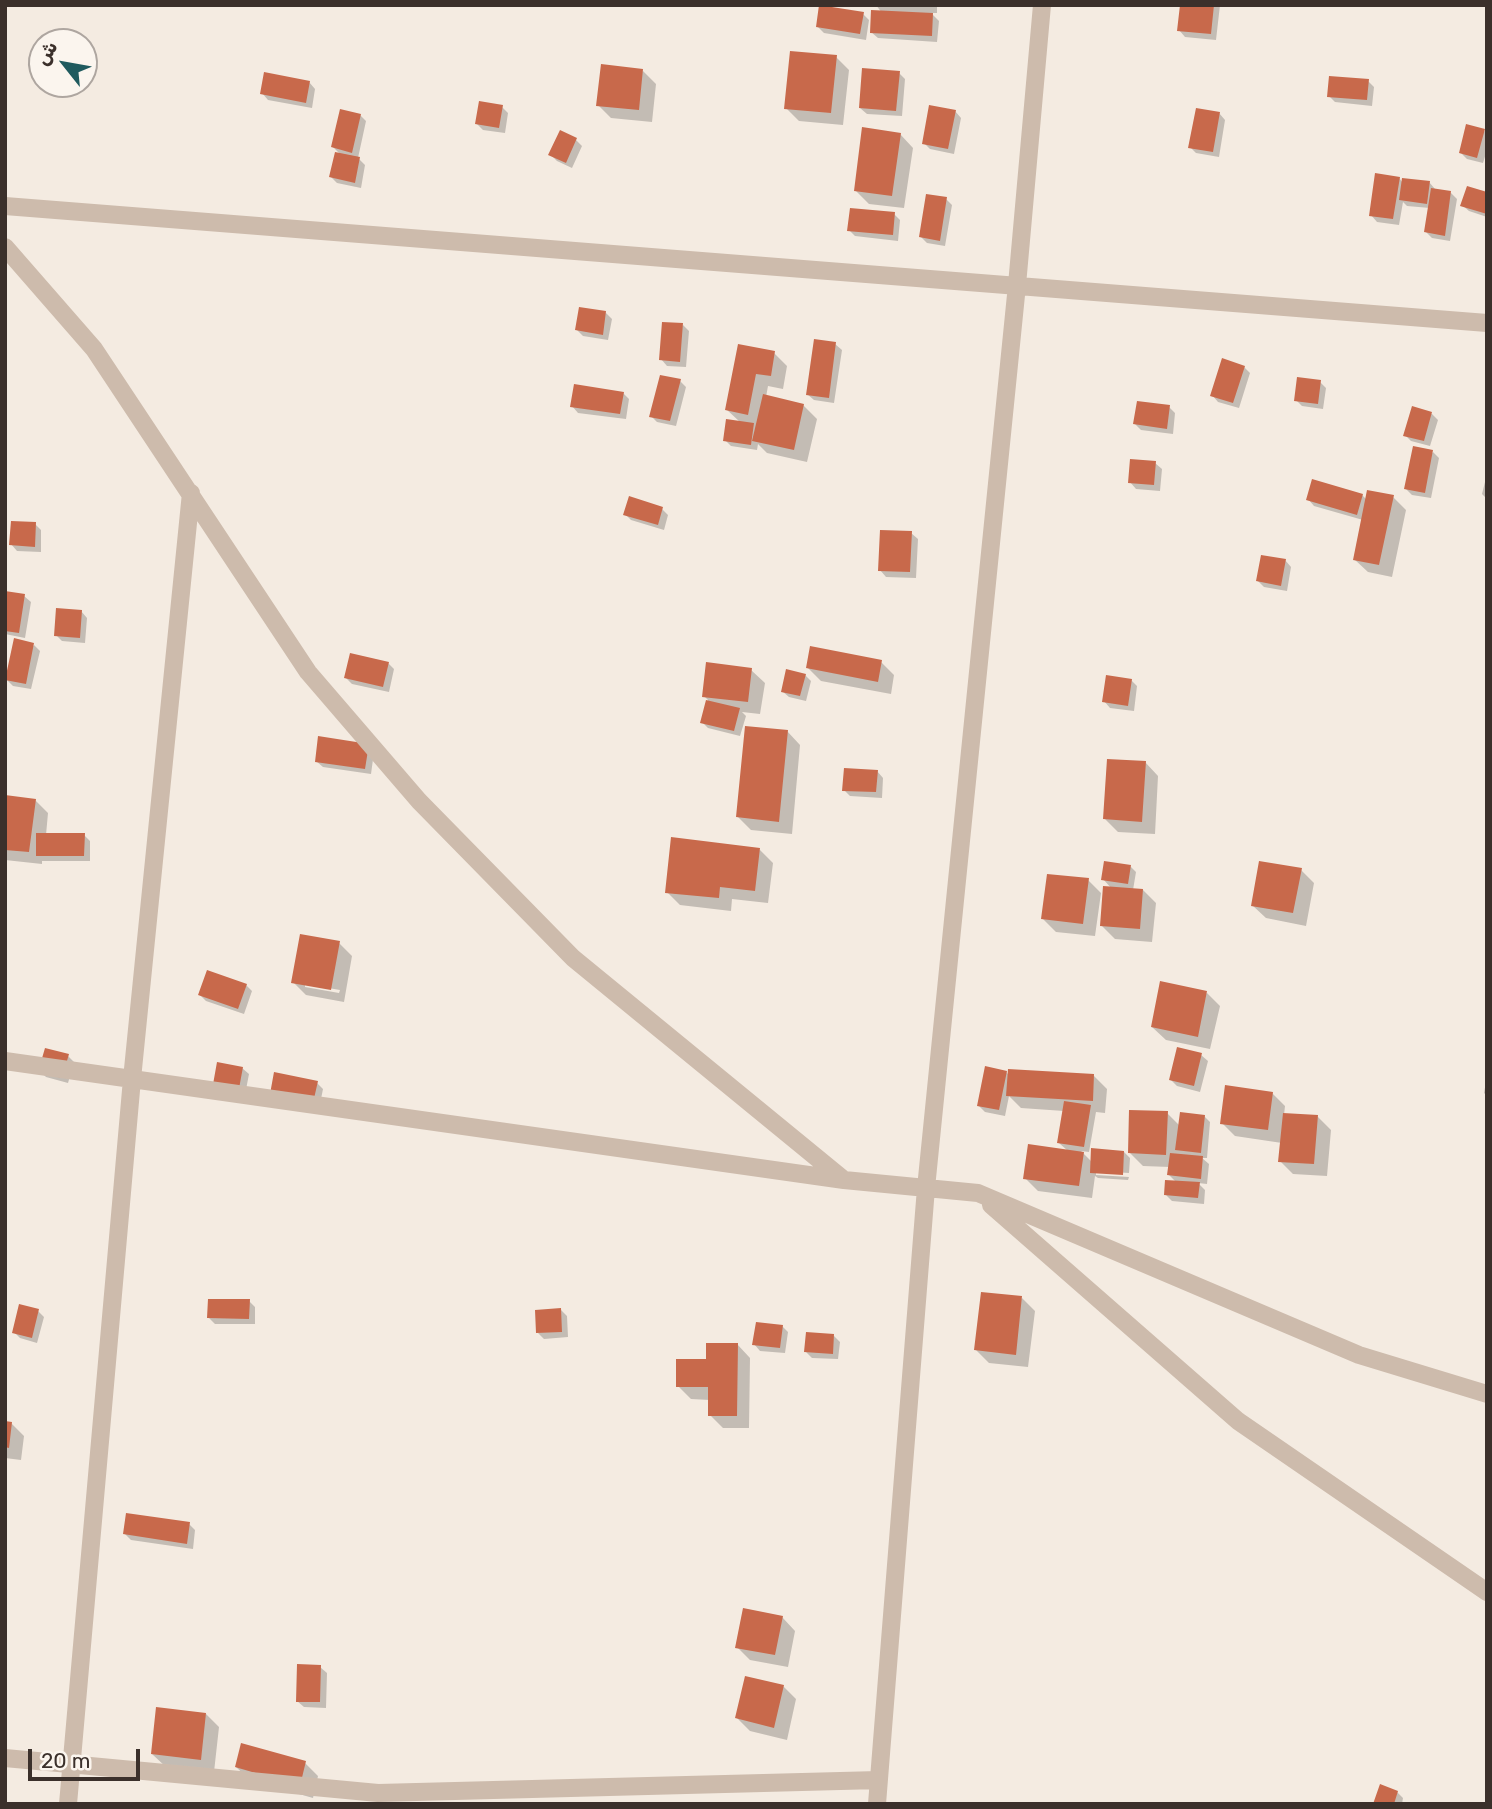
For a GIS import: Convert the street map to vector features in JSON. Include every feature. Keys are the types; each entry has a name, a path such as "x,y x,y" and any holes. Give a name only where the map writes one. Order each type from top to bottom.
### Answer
{"street":[{"path":"877,1804 926,1188 1017,285 1042,5"},
{"path":"5,206 1487,323"},
{"path":"5,247 94,349 308,672 419,801 573,958 844,1180"},
{"path":"68,1804 132,1079 191,494"},
{"path":"5,1061 844,1180 978,1193 1359,1355 1487,1394"},
{"path":"978,1193 1238,1421 1487,1592"},
{"path":"5,1758 379,1793 879,1780"}],"building":[{"path":"819,5 864,12 860,34 816,27"},
{"path":"1180,5 1214,5 1211,34 1177,31"},
{"path":"871,10 933,13 932,36 870,33"},
{"path":"790,51 837,55 831,113 784,109"},
{"path":"601,64 643,69 639,110 596,106"},
{"path":"862,68 900,71 896,111 859,108"},
{"path":"264,72 310,81 306,103 260,94"},
{"path":"1329,76 1369,79 1367,100 1327,97"},
{"path":"479,101 503,105 499,128 475,124"},
{"path":"929,105 956,110 948,149 922,144"},
{"path":"1196,108 1220,112 1213,152 1188,148"},
{"path":"340,109 361,114 352,153 331,147"},
{"path":"1466,124 1485,129 1477,158 1459,153"},
{"path":"862,127 901,133 892,196 854,191"},
{"path":"560,130 577,138 566,163 548,155"},
{"path":"335,152 360,157 355,183 329,177"},
{"path":"1375,173 1400,177 1393,219 1369,216"},
{"path":"1402,178 1430,181 1427,204 1399,200"},
{"path":"1467,186 1487,192 1487,214 1460,206"},
{"path":"1431,188 1451,191 1445,236 1424,232"},
{"path":"926,194 947,197 940,241 919,237"},
{"path":"850,208 895,212 893,235 847,231"},
{"path":"579,307 606,311 603,335 575,330"},
{"path":"662,322 683,323 680,362 659,360"},
{"path":"814,339 836,342 829,398 806,395"},
{"path":"738,344 775,351 771,376 756,374 748,415 725,410"},
{"path":"1222,358 1245,366 1233,403 1210,396"},
{"path":"660,375 681,379 670,421 649,417"},
{"path":"1297,377 1321,380 1318,404 1294,401"},
{"path":"574,384 624,392 620,414 570,407"},
{"path":"763,394 804,404 794,450 752,441"},
{"path":"1137,401 1170,405 1167,429 1133,424"},
{"path":"1412,406 1432,412 1424,441 1403,436"},
{"path":"726,419 754,423 751,445 723,441"},
{"path":"1413,446 1433,450 1425,493 1404,489"},
{"path":"1130,459 1156,461 1154,485 1128,483"},
{"path":"1312,479 1363,494 1357,515 1306,500"},
{"path":"1367,490 1394,495 1379,565 1353,560"},
{"path":"629,496 663,507 658,525 623,515"},
{"path":"11,521 36,522 35,547 9,545"},
{"path":"880,530 912,531 910,572 878,571"},
{"path":"1261,555 1286,559 1281,586 1256,581"},
{"path":"5,591 25,594 19,633 5,631"},
{"path":"56,608 82,610 80,638 54,636"},
{"path":"14,638 34,643 26,684 5,680"},
{"path":"810,646 882,660 878,682 806,668"},
{"path":"350,653 389,662 383,687 344,678"},
{"path":"706,662 752,668 748,702 702,697"},
{"path":"786,669 806,674 800,696 781,692"},
{"path":"1106,675 1132,679 1128,706 1102,702"},
{"path":"706,700 740,708 734,731 700,723"},
{"path":"745,726 788,730 779,822 736,817"},
{"path":"318,736 369,744 365,769 315,762"},
{"path":"1107,759 1146,761 1142,822 1103,819"},
{"path":"844,768 878,770 876,792 842,791"},
{"path":"5,795 36,799 29,852 5,850"},
{"path":"36,833 85,833 84,856 36,856"},
{"path":"671,837 760,848 755,891 720,887 719,898 665,893"},
{"path":"1104,861 1131,865 1128,884 1101,880"},
{"path":"1259,861 1302,868 1293,913 1251,906"},
{"path":"1047,874 1089,878 1083,924 1041,919"},
{"path":"1103,886 1143,889 1140,929 1100,926"},
{"path":"300,934 340,941 331,990 291,983"},
{"path":"207,970 247,984 238,1009 198,995"},
{"path":"1160,981 1207,991 1198,1037 1151,1027"},
{"path":"1177,1047 1202,1053 1194,1086 1169,1080"},
{"path":"45,1048 69,1054 62,1078 38,1072"},
{"path":"217,1062 243,1067 238,1094 212,1090"},
{"path":"985,1066 1007,1071 999,1110 977,1106"},
{"path":"1008,1069 1094,1074 1093,1101 1006,1096"},
{"path":"274,1072 318,1081 313,1103 270,1094"},
{"path":"1225,1085 1273,1092 1268,1130 1220,1124"},
{"path":"1064,1101 1091,1105 1084,1147 1057,1143"},
{"path":"1129,1110 1168,1111 1166,1155 1128,1153"},
{"path":"1180,1112 1205,1115 1201,1153 1175,1150"},
{"path":"1283,1113 1318,1115 1314,1164 1278,1162"},
{"path":"1028,1144 1084,1152 1079,1186 1023,1179"},
{"path":"1091,1148 1124,1151 1123,1175 1090,1173"},
{"path":"1170,1153 1203,1156 1201,1179 1167,1175"},
{"path":"1165,1180 1200,1182 1198,1198 1164,1195"},
{"path":"981,1292 1022,1296 1016,1355 974,1350"},
{"path":"208,1299 250,1299 249,1319 207,1318"},
{"path":"19,1304 39,1309 32,1338 12,1333"},
{"path":"561,1308 562,1332 536,1333 535,1310"},
{"path":"756,1322 783,1325 780,1348 752,1345"},
{"path":"806,1332 834,1334 833,1354 804,1352"},
{"path":"706,1343 738,1343 737,1416 708,1416 708,1387 676,1387 676,1359 706,1359"},
{"path":"5,1421 12,1422 9,1448 5,1447"},
{"path":"126,1513 190,1522 187,1544 123,1534"},
{"path":"743,1608 783,1616 775,1655 735,1648"},
{"path":"297,1664 321,1665 320,1702 296,1702"},
{"path":"745,1676 784,1685 774,1728 735,1718"},
{"path":"156,1707 206,1713 201,1760 151,1754"},
{"path":"241,1743 306,1761 300,1786 235,1767"},
{"path":"1380,1784 1398,1791 1394,1804 1373,1804"}]}
